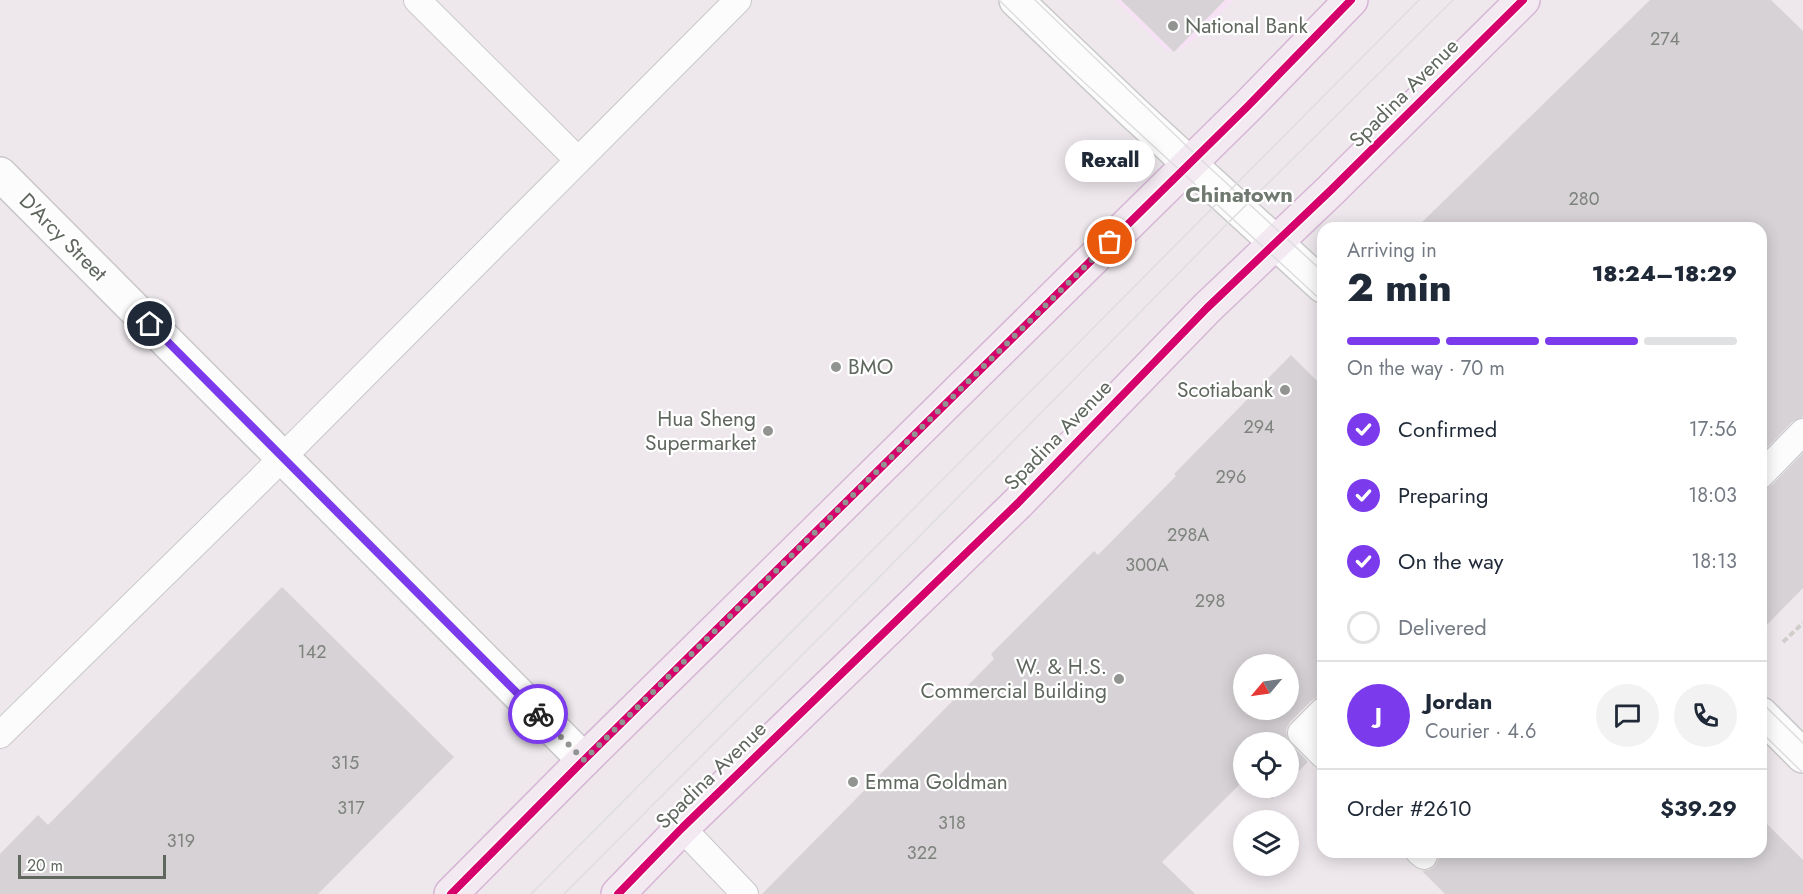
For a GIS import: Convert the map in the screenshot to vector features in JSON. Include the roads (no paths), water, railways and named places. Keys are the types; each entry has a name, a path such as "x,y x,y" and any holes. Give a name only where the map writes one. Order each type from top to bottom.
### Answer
{"main road":[{"path":"451,894 1246,107 1351,0"},
{"name":"Spadina Avenue","path":"618,894 682,828 1018,503 1207,308 1523,0"}],"street":[{"path":"1016,0 1188,164 1317,280"},
{"name":"D'Arcy Street","path":"0,174 584,760"},
{"path":"1767,720 1803,756"}],"lane":[{"path":"417,0 578,160"},
{"path":"0,735 283,457 738,0"},
{"path":"1767,469 1803,432"},
{"path":"1317,717 1301,733 1317,749"},
{"path":"682,828 745,894"}],"tram line":[{"path":"999,0 1062,62 1317,296"},
{"path":"1035,0 1197,156 1317,266"},
{"path":"531,894 1419,0"},
{"path":"564,894 1232,219 1453,0"},
{"path":"1767,708 1803,743"},
{"path":"1767,738 1803,773"}],"place":[{"name":"National Bank","path":"1173,26"},
{"name":"Rexall","path":"1110,242"},
{"name":"BMO","path":"836,367"},
{"name":"Scotiabank","path":"1285,390"},
{"name":"Hua Sheng Supermarket","path":"768,431"},
{"name":"W. & H.S. Commercial Building","path":"1119,679"},
{"name":"Emma Goldman","path":"853,782"}],"district":[{"name":"Chinatown","path":"1239,194"}]}
